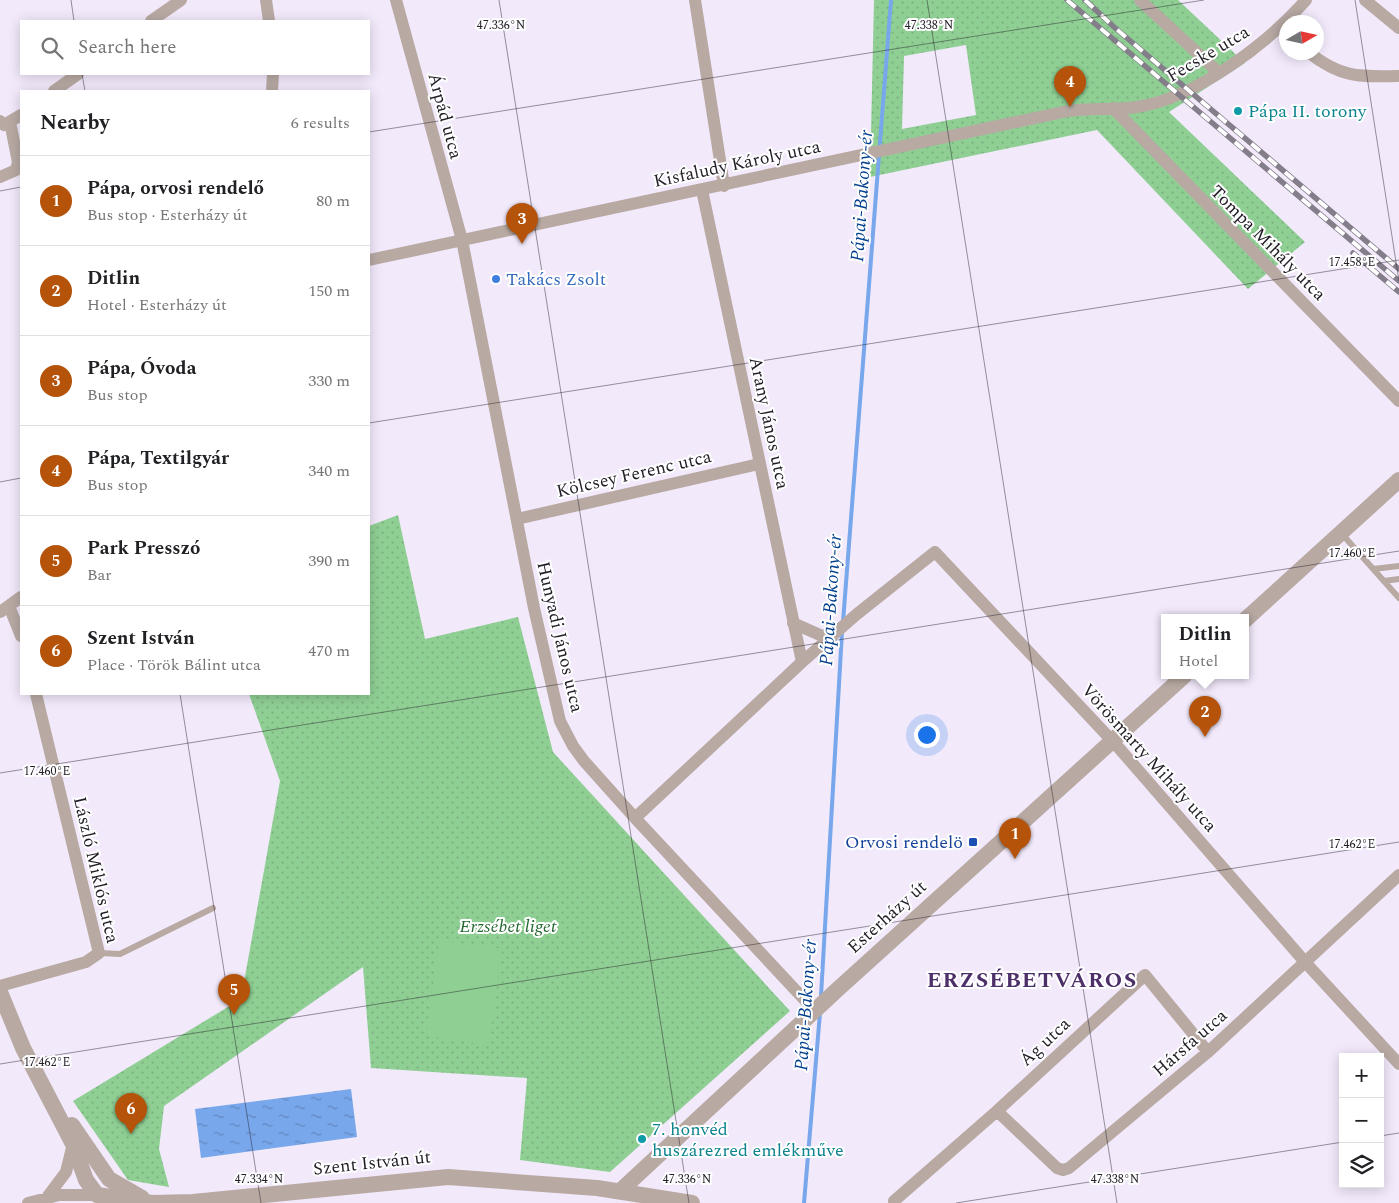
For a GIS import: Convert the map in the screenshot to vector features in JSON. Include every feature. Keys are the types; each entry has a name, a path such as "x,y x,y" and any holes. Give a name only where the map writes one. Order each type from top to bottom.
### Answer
{"street":[{"path":"152,20 181,0"},
{"path":"266,0 269,20"},
{"name":"Árpád utca","path":"396,0 462,240"},
{"path":"695,0 724,186"},
{"path":"1140,0 1218,72"},
{"name":"Fecske utca","path":"1295,15 1306,0"},
{"path":"1365,0 1399,28"},
{"name":"Fecske utca","path":"1113,108 1138,107 1180,95 1279,35"},
{"path":"1318,60 1326,66 1344,74 1399,76"},
{"path":"55,90 77,75"},
{"path":"272,90 273,75"},
{"name":"Kisfaludy Károly utca","path":"370,260 724,186 1068,111 1113,108"},
{"name":"Tompa Mihály utca","path":"1113,108 1399,401"},
{"path":"0,177 16,170 18,162 10,119"},
{"name":"Arany János utca","path":"702,190 802,662"},
{"name":"Hunyadi János utca","path":"462,240 534,608 560,721 579,754 635,818 815,1010"},
{"name":"Kölcsey Ferenc utca","path":"517,519 759,464"},
{"path":"1249,616 1399,480"},
{"name":"Vörösmarty Mihály utca","path":"832,636 936,552 1112,741 1305,962 1399,1064"},
{"path":"20,598 5,609 20,634"},
{"path":"794,623 820,635 832,636"},
{"path":"635,818 832,636"},
{"name":"Esterházy út","path":"620,1191 815,1010 1181,679"},
{"name":"László Miklós utca","path":"0,986 95,956 36,695"},
{"name":"Hársfa utca","path":"997,1111 1057,1168 1063,1170 1078,1161 1208,1052 1399,875"},
{"name":"Ág utca","path":"894,1201 997,1111 1145,975 1208,1052"},
{"path":"0,992 24,1048 73,1144 91,1192"},
{"path":"48,1094 109,1179 152,1203"},
{"path":"48,1196 66,1172 73,1144"},
{"path":"91,1192 96,1181 94,1158"},
{"name":"Szent István út","path":"28,1203 48,1196 91,1192 152,1203 193,1202 427,1177 464,1177 620,1191 692,1203"}],"lane":[{"path":"1341,532 1384,581 1396,591 1399,598"},
{"path":"1373,569 1399,566"},
{"path":"1384,581 1399,579"},
{"path":"95,956 120,954 213,908"}],"green space":[{"path":"874,0 1178,0 1245,63 1169,112 1305,242 1248,289 1097,130 870,177","holes":["966,45 976,115 902,129 904,56"]},
{"name":"Erzsébet liget","path":"398,515 425,639 518,617 553,752 790,1011 610,1172 520,1160 527,1078 371,1068 363,967 164,1106 159,1149 169,1187 128,1180 73,1101 241,999 280,781 249,695 370,695 370,526"},
{"path":"439,940 502,949 489,1045 426,1036"}],"water":[{"path":"351,1089 357,1137 201,1158 195,1109"}],"waterway":[{"name":"Pápai-Bakony-ér","path":"843,622 891,0"},
{"name":"Pápai-Bakony-ér","path":"821,996 842,632"},
{"name":"Pápai-Bakony-ér","path":"804,1203 820,1013"}],"railway":[{"path":"1067,0 1399,281"},
{"path":"1085,0 1114,27 1399,269"},
{"path":"1353,253 1399,292"}],"place":[{"name":"Pápa, Textilgyár","path":"1070,107"},
{"name":"Pápa II. torony","path":"1238,111"},
{"name":"Pápa, Óvoda","path":"522,244"},
{"name":"Takács Zsolt","path":"496,279"},
{"name":"Ditlin","path":"1205,737"},
{"name":"Orvosi rendelö","path":"973,842"},
{"name":"Pápa, orvosi rendelő","path":"1015,859"},
{"name":"Park Presszó","path":"234,1015"},
{"name":"Szent István","path":"131,1134"},
{"name":"7. honvéd huszárezred emlékműve","path":"642,1139"}],"district":[{"name":"ERZSÉBETVÁROS","path":"1032,980"}]}
